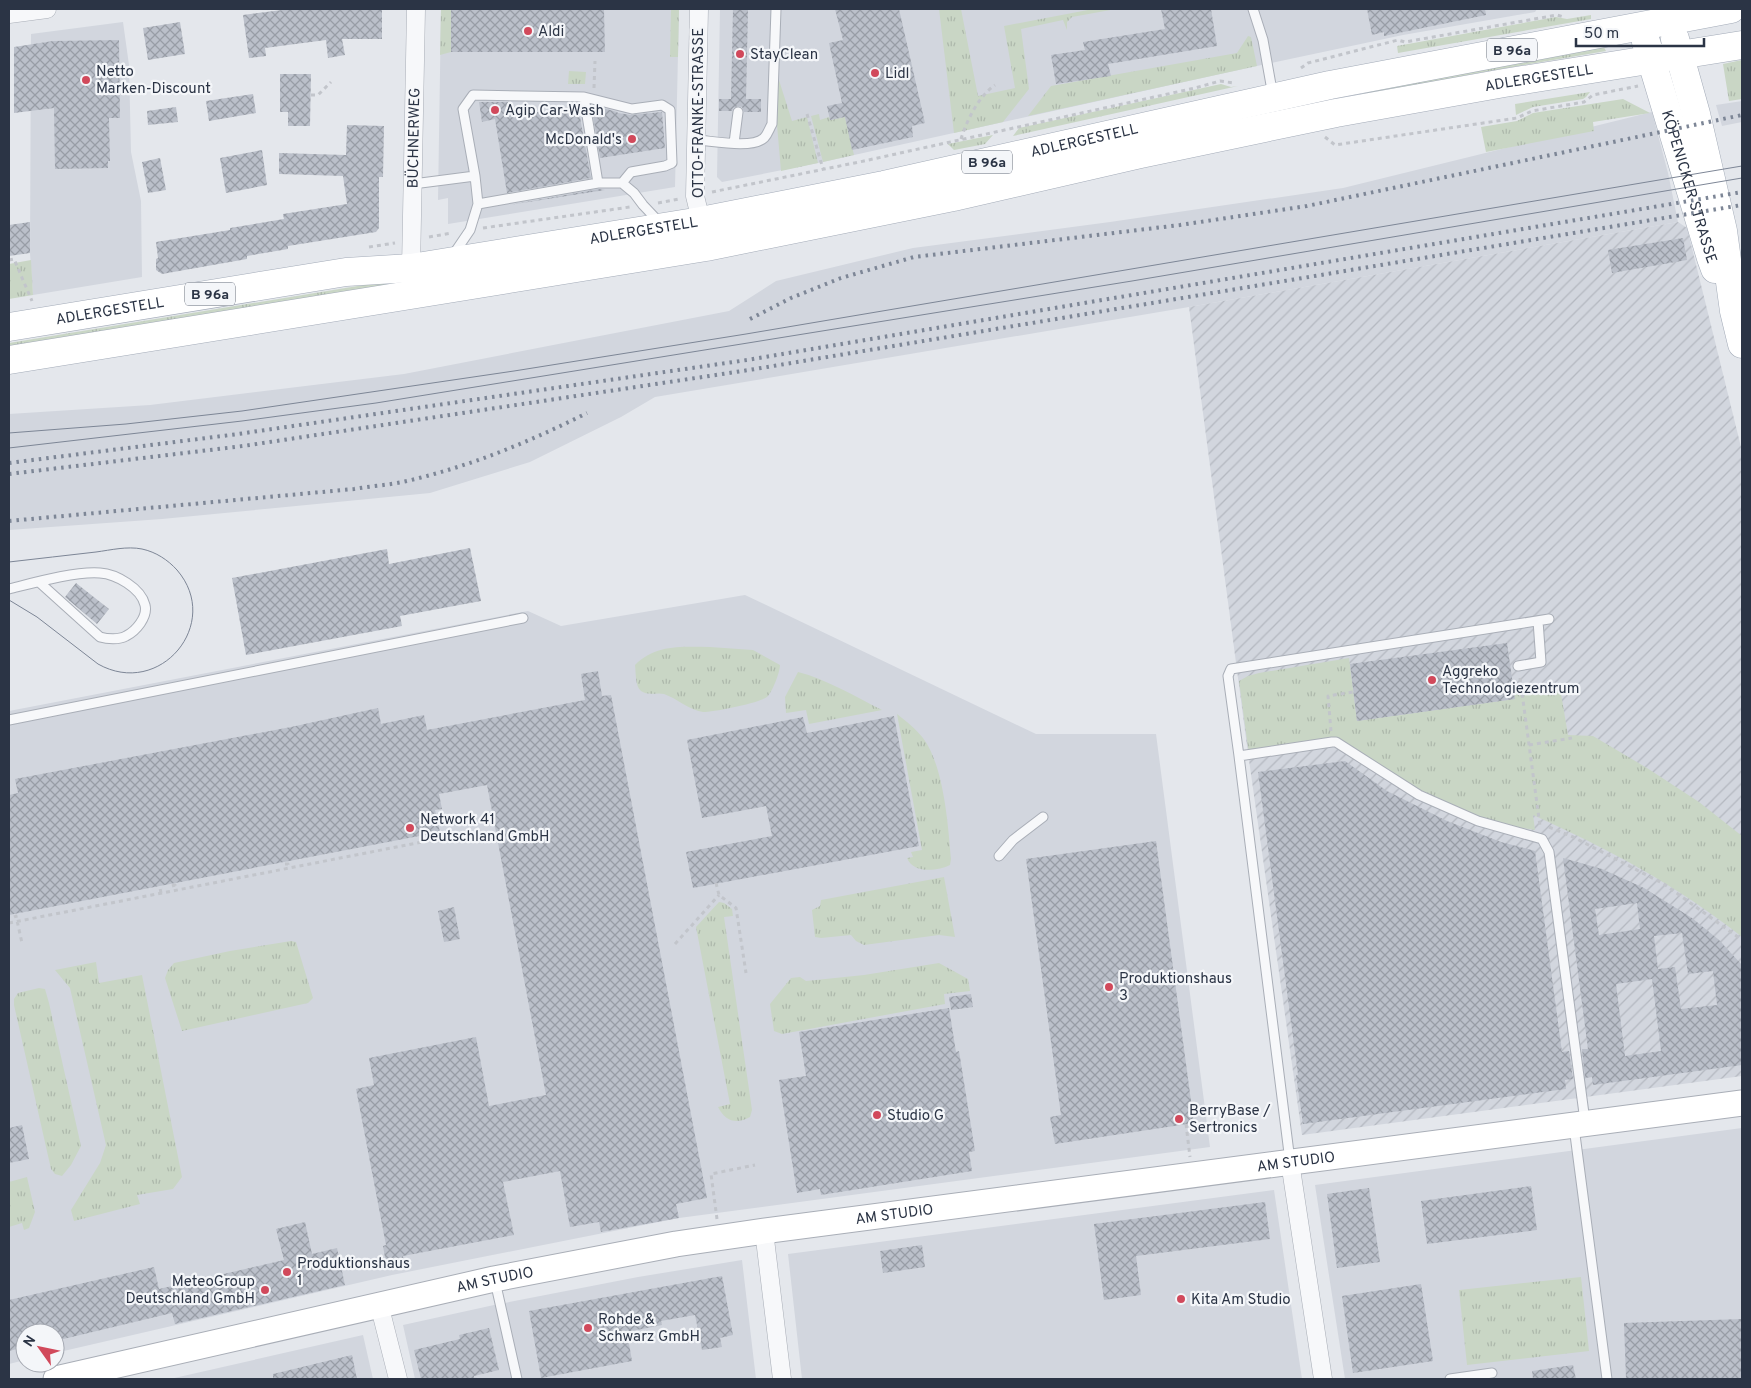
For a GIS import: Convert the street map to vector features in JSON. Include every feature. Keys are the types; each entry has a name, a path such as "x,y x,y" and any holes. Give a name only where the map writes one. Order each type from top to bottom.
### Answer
{"main road":[{"name":"ADLERGESTELL","path":"9,360 901,181 1271,87 1330,85 1639,18 1731,9"},
{"name":"KÖPENICKER STRASSE","path":"1668,15 1696,114 1723,232 1734,311 1742,344"},
{"name":"KÖPENICKER STRASSE","path":"1639,18 1711,258 1734,311"},
{"name":"ADLERGESTELL","path":"9,327 346,272 411,268 664,227 953,197 1336,113 1494,84 1742,45"},
{"path":"1330,85 1336,113"},
{"name":"ADLERGESTELL","path":"1242,133 1275,115 1271,87"}],"street":[{"path":"9,14 47,9"},
{"name":"BÜCHNERWEG","path":"411,268 416,9"},
{"name":"OTTO-FRANKE-STRASSE","path":"699,9 697,140 701,222"},
{"name":"AM STUDIO","path":"56,1379 494,1279 718,1237 1742,1103"},
{"path":"1290,1162 1323,1379"},
{"path":"764,1231 782,1379"},
{"path":"379,1304 398,1379"}],"lane":[{"path":"697,140 748,144 762,140 767,135 772,124 776,9"},
{"path":"1253,9 1263,40 1271,87"},
{"path":"449,262 470,230 478,204 463,109 472,95 584,97 632,109 662,105 670,110 672,162 665,166 631,172 622,182"},
{"path":"584,97 598,183"},
{"path":"734,142 738,112"},
{"path":"413,184 475,176"},
{"path":"478,204 598,183 622,182 664,227"},
{"path":"9,589 39,582 69,576 99,573 117,576 136,590 145,605 144,617 136,628 125,637 107,639 100,637 39,582"},
{"path":"9,720 523,618"},
{"path":"1290,1162 1228,676 1231,669 1549,620"},
{"path":"1518,666 1541,662 1538,621"},
{"path":"1239,756 1336,742 1419,795 1478,820 1542,839 1549,852 1607,1379"},
{"path":"999,856 1013,840 1043,817"},
{"path":"494,1279 517,1379"},
{"path":"1450,1379 1492,1373"}],"path":[{"path":"1271,87 1308,63 1398,40 1405,42 1557,15 1564,17 1573,15"},
{"path":"584,97 594,88 595,61"},
{"path":"701,222 715,191 823,170 1220,81 1236,83"},
{"path":"311,95 318,95 331,82"},
{"path":"961,139 967,121 987,91 995,86"},
{"path":"1301,120 1336,145 1517,118 1532,111 1584,102 1593,95 1625,89"},
{"path":"807,114 823,170"},
{"path":"9,260 14,259 33,303"},
{"path":"1518,666 1537,808"},
{"path":"1332,742 1328,696 1353,692"},
{"path":"1529,745 1572,738"},
{"path":"1540,823 1573,837 1664,884 1742,940"},
{"path":"9,923 427,841 426,836 432,835"},
{"path":"285,864 288,864 289,868"},
{"path":"273,871 272,867 275,867"},
{"path":"716,883 719,895 736,908 746,973"},
{"path":"172,886 175,885 176,890"},
{"path":"161,893 160,888 163,888"},
{"path":"675,944 719,895"},
{"path":"14,917 16,916 22,943"},
{"path":"1186,1124 1193,1175"},
{"path":"718,1237 711,1174 755,1165"}],"shaded area":[{"path":"441,9 679,9 675,187 448,224 448,198 438,200"},
{"path":"720,9 1537,9 1535,12 1403,35 818,163 722,182 717,177"},
{"path":"123,22 129,65 131,152 141,201 142,277 33,295 30,253 31,34"},
{"path":"1742,101 1742,122 1722,126 1716,105"},
{"path":"1652,112 1668,173 1678,222 655,397 621,417 530,462 430,493 162,519 9,530 9,414 150,405 404,374 729,311 776,281 913,248 1343,188"},
{"path":"1678,222 1687,228 1742,451 1742,1076 1302,1135 1247,746 1189,307"},
{"path":"745,595 1036,734 1156,734 1210,1147 679,1218 392,1275 65,1351 65,1323 15,1323 15,1362 9,1364 9,711 528,611 561,626"},
{"path":"1742,1128 1742,1379 1345,1379 1315,1185"},
{"path":"1274,1190 1302,1379 802,1379 788,1254"},
{"path":"742,1260 756,1379 415,1379 403,1325 638,1277"},
{"path":"363,1335 373,1379 170,1379"}],"green space":[{"path":"441,9 451,9 451,52 440,55"},
{"path":"671,9 679,9 678,57 670,57"},
{"path":"939,9 961,9 978,96 1015,88 1004,26 1093,9 1116,9 1072,17 1067,22 1067,30 1063,20 1021,29 1029,89 1003,122 954,133"},
{"path":"1591,15 1591,19 1398,53 1397,46 1556,17 1567,19"},
{"path":"1248,36 1251,37 1257,66 1028,116 1051,86 1237,53"},
{"path":"1602,44 1606,51 1350,98 1404,80"},
{"path":"1742,60 1742,99 1729,101 1723,64"},
{"path":"569,71 586,72 585,84 568,84"},
{"path":"778,77 792,121 807,117 818,163 781,171 777,125"},
{"path":"1221,84 1231,87 1238,86 1013,136 1019,128"},
{"path":"1590,92 1583,99 1533,107 1516,115 1515,104"},
{"path":"1623,99 1650,113 1593,122 1594,131 1486,152 1481,127 1517,121 1533,113"},
{"path":"819,114 820,120 829,117 830,120 845,117 854,155 823,162 811,116"},
{"path":"993,135 985,144 954,150 948,144"},
{"path":"681,233 682,241 9,350 9,343"},
{"path":"31,260 33,295 9,299 9,264"},
{"path":"710,647 753,650 780,665 769,695 746,704 703,712 664,694 647,693 639,689 635,665 643,658 652,653 670,648"},
{"path":"1349,658 1357,721 1514,699 1514,694 1560,688 1568,735 1593,736 1699,802 1742,836 1742,937 1693,901 1641,869 1561,828 1533,815 1535,830 1478,821 1419,795 1336,742 1249,755 1239,681 1259,673"},
{"path":"798,672 830,684 882,710 809,724 806,710 786,713 785,697"},
{"path":"897,714 923,738 936,764 944,796 950,845 950,865 945,867 933,870 920,869 910,863 907,858 913,857 911,852 922,850"},
{"path":"944,877 955,937 939,935 864,945 856,941 851,935 815,937 812,910 820,906 821,900"},
{"path":"719,902 732,909 733,916 724,917 752,1110 750,1117 740,1121 731,1120 724,1116 718,1107 730,1104 696,927"},
{"path":"291,941 296,942 313,998 308,1003 182,1031 165,978 168,970 174,963"},
{"path":"96,962 99,983 142,975 182,1177 173,1189 137,1195 140,1204 74,1221 71,1210 100,1163 106,1145 70,988 55,970"},
{"path":"939,963 968,979 970,991 944,994 945,1004 782,1034 774,1031 770,1004 791,978 800,977 806,981 864,975"},
{"path":"39,988 45,989 49,1003 81,1146 71,1165 62,1176 55,1174 51,1169 14,1005 14,999 18,993"},
{"path":"27,1177 35,1212 29,1228 24,1230 22,1223 9,1227 9,1182"},
{"path":"1581,1277 1589,1351 1467,1365 1459,1290"}],"building":[{"path":"290,9 382,9 382,39 342,39 345,55 328,58 326,40 265,48 266,56 249,58 243,15"},
{"name":"Aldi","path":"451,9 604,9 605,52 451,52"},
{"name":"StayClean","path":"733,9 748,9 746,99 761,99 761,112 744,112 742,107 738,106 733,108 732,111 719,111 719,99 731,99"},
{"name":"Lidl","path":"835,9 899,9 925,123 912,126 913,137 852,150 845,117 830,120 827,106 842,103 829,43 843,40"},
{"path":"1161,9 1211,9 1217,46 1108,64 1111,76 1056,84 1051,55 1085,50 1083,42 1165,29"},
{"path":"1367,9 1485,9 1486,15 1384,36 1384,32 1372,35"},
{"path":"180,22 185,54 148,60 143,28"},
{"name":"Netto Marken-Discount","path":"119,40 120,118 109,118 110,161 108,161 108,168 55,169 54,108 14,113 14,47 53,41"},
{"path":"280,74 311,74 310,126 288,126 288,112 280,112"},
{"path":"253,94 256,113 209,121 206,101"},
{"path":"479,102 508,102 511,116 578,106 591,178 507,193 495,119 482,122"},
{"path":"176,107 178,122 148,125 147,111"},
{"name":"McDonald's","path":"603,108 631,115 662,112 665,148 600,158 592,110"},
{"path":"347,125 384,126 383,177 379,177 379,228 376,232 288,246 288,249 247,256 247,259 162,274 156,270 156,259 158,258 156,242 284,219 283,214 347,204 343,176 279,174 279,153 346,155"},
{"path":"262,150 267,185 226,193 220,158"},
{"path":"160,158 166,190 148,193 142,162"},
{"path":"599,189 605,190 509,205"},
{"path":"30,222 30,253 9,256 9,225"},
{"path":"1683,238 1687,260 1612,273 1608,250"},
{"path":"470,548 481,601 400,616 402,626 246,655 232,578 387,549 389,564"},
{"path":"76,583 109,609 97,624 65,597"},
{"name":"Aggreko Technologiezentrum","path":"1507,643 1515,699 1357,721 1350,664"},
{"path":"598,671 602,696 611,695 707,1198 676,1204 679,1218 601,1232 599,1222 570,1227 560,1171 503,1182 514,1235 403,1256 405,1266 387,1269 383,1246 386,1245 356,1089 374,1085 369,1058 476,1037 489,1106 546,1095 487,785 439,794 442,809 435,810 440,832 9,915 9,795 18,793 15,779 291,727 378,708 381,724 424,715 427,730 585,700 581,674"},
{"path":"894,716 919,846 693,888 686,852 772,836 766,806 702,818 687,740 803,717 807,733"},
{"path":"1345,761 1387,791 1447,821 1501,842 1535,851 1562,1052 1569,1051 1573,1079 1565,1080 1566,1089 1303,1124 1258,772"},
{"name":"Produktionshaus 3","path":"1156,841 1194,1123 1055,1144 1050,1117 1061,1115 1026,859"},
{"path":"1563,858 1602,869 1644,888 1692,918 1719,940 1742,965 1742,1065 1593,1085 1592,1077 1585,1078 1582,1049 1588,1049","holes":["1637,903 1640,929 1599,935 1595,909","1682,933 1688,974 1713,971 1717,1005 1681,1009 1675,967 1658,969 1654,936","1652,979 1661,1051 1625,1056 1616,984"]},
{"path":"454,907 460,939 444,942 438,911"},
{"path":"971,994 973,1007 951,1010 949,997"},
{"name":"Studio G","path":"949,1008 956,1052 959,1051 975,1151 969,1152 972,1171 821,1195 820,1189 797,1193 779,1080 806,1076 799,1032"},
{"path":"22,1125 29,1159 9,1163 9,1128"},
{"path":"1531,1186 1537,1230 1427,1244 1421,1201"},
{"path":"1369,1188 1380,1262 1337,1268 1327,1194"},
{"path":"1265,1202 1270,1239 1136,1256 1141,1295 1104,1300 1094,1224"},
{"path":"305,1222 312,1254 337,1248 345,1285 175,1324 172,1313 65,1339 65,1323 15,1323 15,1350 9,1351 9,1300 154,1267 159,1289 284,1260 276,1229"},
{"path":"922,1245 925,1267 883,1273 880,1251"},
{"name":"Rohde & Schwarz GmbH","path":"722,1276 733,1335 720,1338 722,1347 702,1350 695,1315 661,1321 662,1325 627,1332 632,1361 541,1378 529,1311"},
{"path":"1421,1284 1433,1361 1353,1373 1342,1296"},
{"path":"1742,1319 1742,1379 1626,1379 1624,1323"},
{"path":"489,1328 499,1370 474,1376 474,1379 421,1379 414,1350 460,1339 459,1335"},
{"path":"352,1355 357,1379 273,1379 273,1374"},
{"path":"1573,1365 1576,1379 1533,1379 1532,1371"}],"tram line":[{"path":"9,433 126,424 242,411 514,371 746,334 1742,166"},
{"path":"9,448 242,421 376,403 1132,281 1742,178"},
{"path":"9,562 125,548 147,550 161,557 177,570 189,591 193,612 189,632 178,650 162,664 143,672 121,672 98,664 37,617 9,600"}],"railway":[{"path":"750,319 791,298 841,278 914,257 1180,225 1307,206 1742,115"},
{"path":"9,463 238,434 747,360 1742,192"},
{"path":"9,474 243,446 749,370 1742,205"},
{"path":"9,521 354,489 401,482 477,461 543,434 587,413"}],"place":[{"name":"Aldi","path":"528,31"},
{"name":"StayClean","path":"740,54"},
{"name":"Lidl","path":"875,73"},
{"name":"Netto Marken-Discount","path":"86,80"},
{"name":"Agip Car-Wash","path":"495,110"},
{"name":"McDonald's","path":"632,139"},
{"name":"Aggreko Technologiezentrum","path":"1432,680"},
{"name":"Network 41 Deutschland GmbH","path":"410,828"},
{"name":"Produktionshaus 3","path":"1109,987"},
{"name":"Studio G","path":"877,1115"},
{"name":"BerryBase / Sertronics","path":"1179,1119"},
{"name":"Produktionshaus 1","path":"287,1272"},
{"name":"MeteoGroup Deutschland GmbH","path":"265,1290"},
{"name":"Kita Am Studio","path":"1181,1299"},
{"name":"Rohde & Schwarz GmbH","path":"588,1328"}]}
